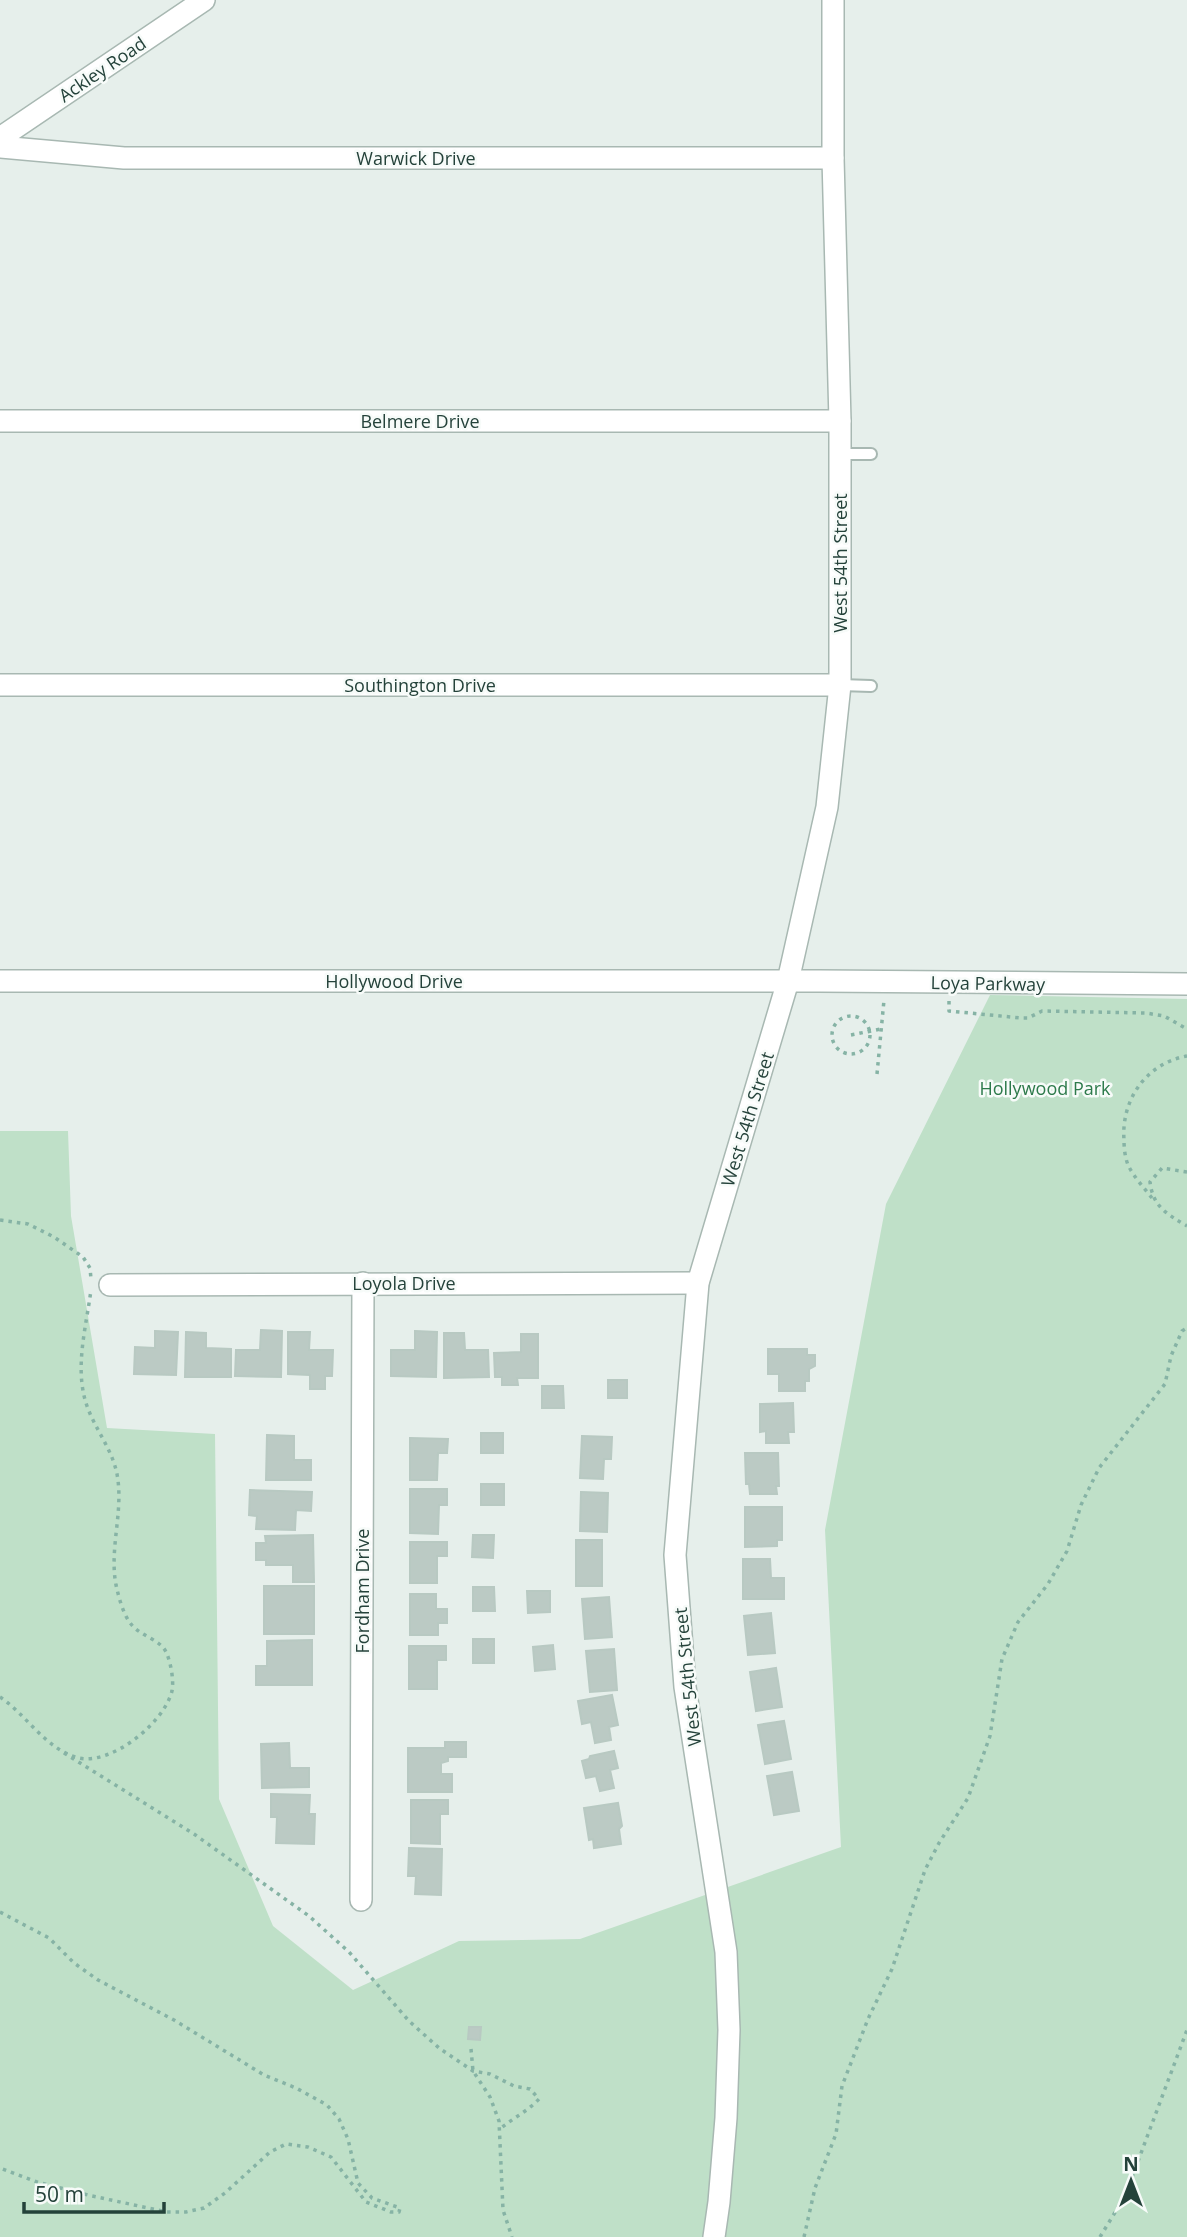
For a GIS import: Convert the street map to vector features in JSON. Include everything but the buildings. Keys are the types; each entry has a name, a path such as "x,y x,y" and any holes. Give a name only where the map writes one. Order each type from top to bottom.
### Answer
{"street":[{"name":"Ackley Road","path":"0,138 204,0"},
{"name":"West 54th Street","path":"714,2237 726,2118 729,2030 726,1952 685,1687 675,1555 698,1283 788,981 827,807 840,685 840,422 833,158 833,0"},
{"name":"Warwick Drive","path":"0,146 124,158 833,158"},
{"name":"Belmere Drive","path":"0,422 840,422"},
{"name":"Southington Drive","path":"0,685 840,685"},
{"name":"Hollywood Drive","path":"0,981 788,981"},
{"name":"Loya Parkway","path":"788,981 1187,984"},
{"name":"Fordham Drive","path":"361,1900 363,1283"},
{"name":"Loyola Drive","path":"110,1285 698,1283"}],"lane":[{"path":"840,454 871,454"},
{"path":"840,685 871,686"}],"path":[{"path":"949,1011 1028,1018 1042,1011 1146,1013 1164,1016 1187,1029"},
{"path":"877,1074 884,1013"},
{"path":"854,1016 867,1024 869,1031 870,1038 863,1050 848,1054 835,1046 832,1032 839,1019 854,1016"},
{"path":"851,1035 881,1028"},
{"path":"1187,1056 1166,1061 1149,1074 1135,1090 1123,1123 1128,1165 1166,1213 1187,1226"},
{"path":"1152,1198 1150,1182 1162,1168 1187,1172"},
{"path":"0,1220 28,1224 54,1237 82,1257 90,1268 92,1287 81,1367 82,1390 117,1473 119,1501 114,1563 116,1582 121,1603 131,1624 157,1641 167,1652 172,1671 172,1691 158,1718 130,1744 102,1756 80,1758 53,1747"},
{"path":"804,2237 815,2188 836,2134 842,2086 868,2019 892,1969 925,1870 968,1798 990,1736 1002,1659 1018,1622 1048,1584 1067,1551 1081,1505 1099,1468 1165,1384 1171,1356 1182,1331 1187,1328"},
{"path":"0,1697 15,1707 53,1747 194,1834 309,1916 349,1952 410,2021 439,2048 474,2071 530,2089 539,2099 529,2110 515,2116 500,2129"},
{"path":"0,1912 49,1938 74,1963 98,1980 174,2020 254,2069 327,2105 339,2119 348,2139 358,2183 372,2198 400,2208 399,2212 391,2212 366,2202 331,2157 309,2147 286,2144 270,2152 225,2193 204,2208 186,2212 167,2212 92,2196 37,2182 0,2168"},
{"path":"1100,2237 1125,2196 1187,2030"},
{"path":"471,2049 474,2071 490,2098 500,2129 503,2210 512,2237"}],"green space":[{"name":"Hollywood Park","path":"990,995 1187,999 1187,2237 0,2237 0,1131 68,1131 71,1216 107,1428 215,1434 219,1799 273,1926 353,1990 459,1941 580,1939 841,1847 825,1530 886,1204"}]}
